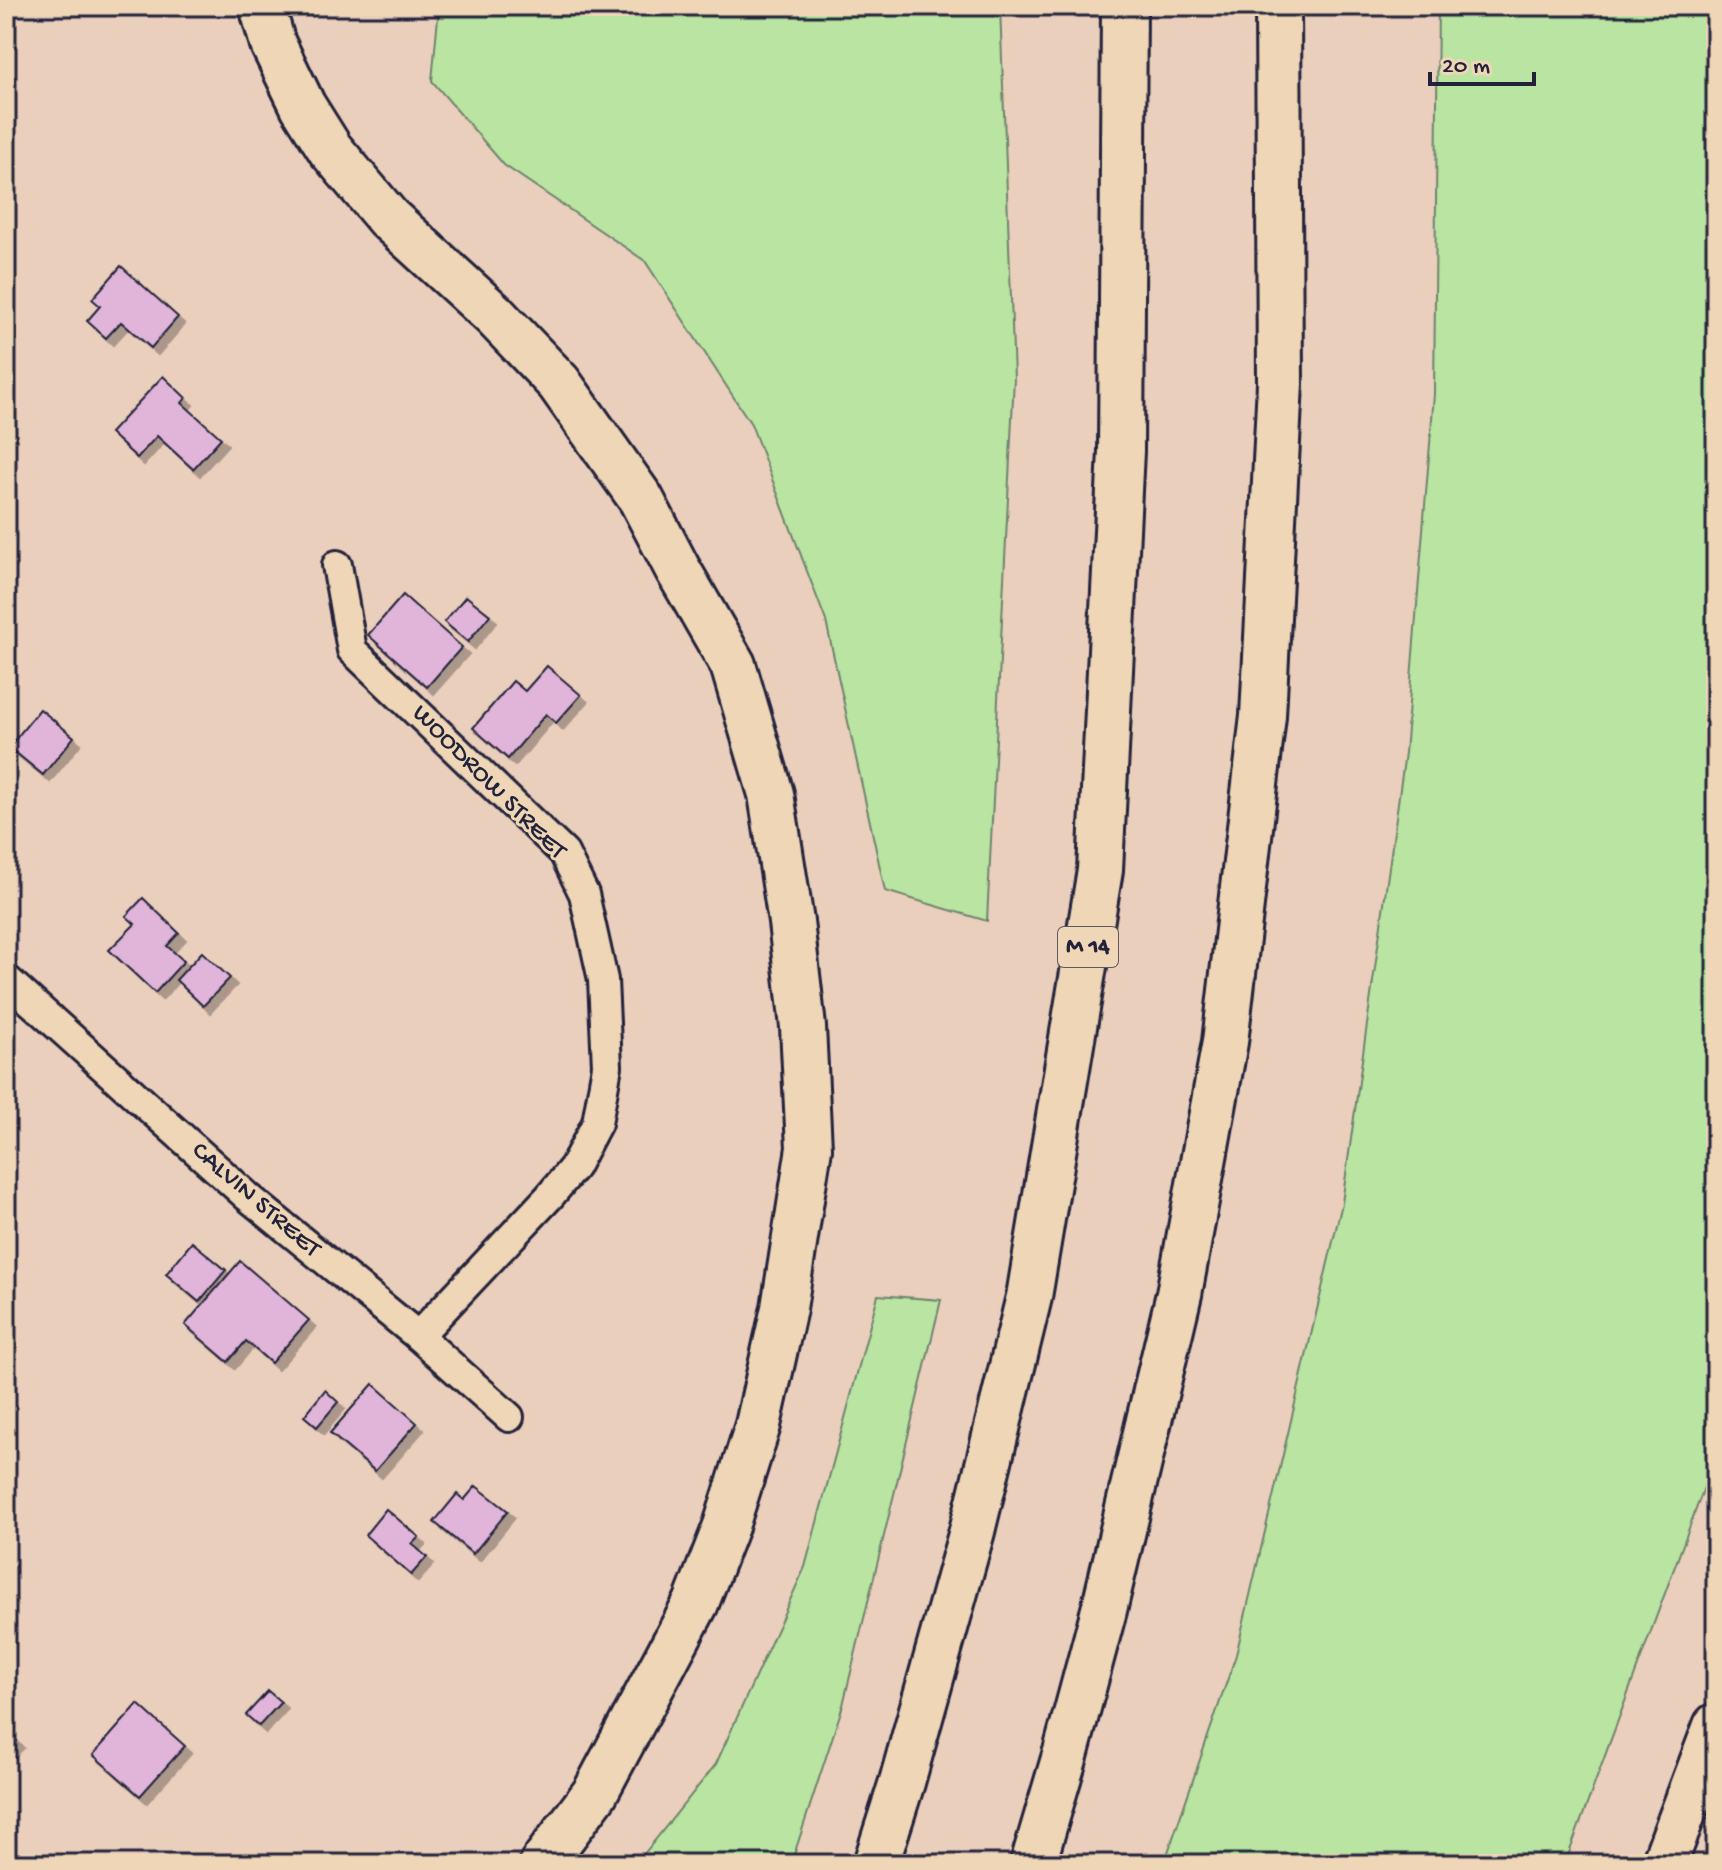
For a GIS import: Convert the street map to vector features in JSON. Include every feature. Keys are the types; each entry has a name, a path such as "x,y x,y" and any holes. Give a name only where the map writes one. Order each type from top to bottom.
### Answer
{"highway":[{"path":"262,6 279,56 303,106 330,149 388,218 494,315 559,383 641,499 733,665 771,794 791,922 803,1027 809,1148 784,1308 758,1425 726,1526 696,1603 595,1793 542,1864"},
{"name":"M 14","path":"876,1864 972,1531 1029,1297 1100,870 1121,451 1124,6"},
{"path":"1033,1864 1101,1624 1175,1309 1225,1042 1263,716 1280,383 1278,6"},
{"path":"1664,1864 1716,1726"}],"street":[{"name":"WOODROW STREET","path":"337,565 352,650 564,853 584,894 603,980 607,1066 597,1123 574,1167 549,1197 418,1336"},
{"name":"CALVIN STREET","path":"6,979 248,1197 418,1336 509,1417"}],"green space":[{"path":"439,6 1000,6 1014,378 987,921 885,891 826,621 751,424 645,261 504,165 432,81"},
{"path":"1438,6 1716,6 1716,1455 1565,1864 1164,1864 1236,1655 1342,1203 1405,753 1434,394"},
{"path":"878,1295 941,1300 843,1705 791,1864 636,1864 716,1764 805,1567"}],"building":[{"path":"121,266 178,317 151,348 121,322 106,338 87,321 100,306 92,299"},
{"path":"163,376 186,398 182,403 221,438 193,469 157,436 137,458 110,433"},
{"path":"403,595 462,647 427,687 368,635"},
{"path":"466,596 490,615 468,642 444,622"},
{"path":"547,666 581,695 556,723 546,714 508,759 473,728 513,681 525,691"},
{"path":"40,709 74,737 43,775 9,747"},
{"path":"143,898 179,933 167,946 184,961 155,993 109,950 135,924 126,916"},
{"path":"202,952 230,978 203,1006 176,980"},
{"path":"192,1242 226,1270 199,1302 166,1274"},
{"path":"240,1261 309,1320 271,1363 246,1341 228,1362 185,1325"},
{"path":"373,1384 417,1423 375,1471 330,1433"},
{"path":"325,1390 338,1402 317,1427 304,1416"},
{"path":"476,1486 508,1511 473,1554 434,1522 457,1494 464,1500"},
{"path":"386,1509 419,1537 412,1544 427,1557 411,1575 365,1535"},
{"path":"268,1691 281,1702 259,1726 246,1715"},
{"path":"138,1704 185,1746 140,1796 93,1755"},
{"path":"6,1731 17,1741 6,1752"}]}
